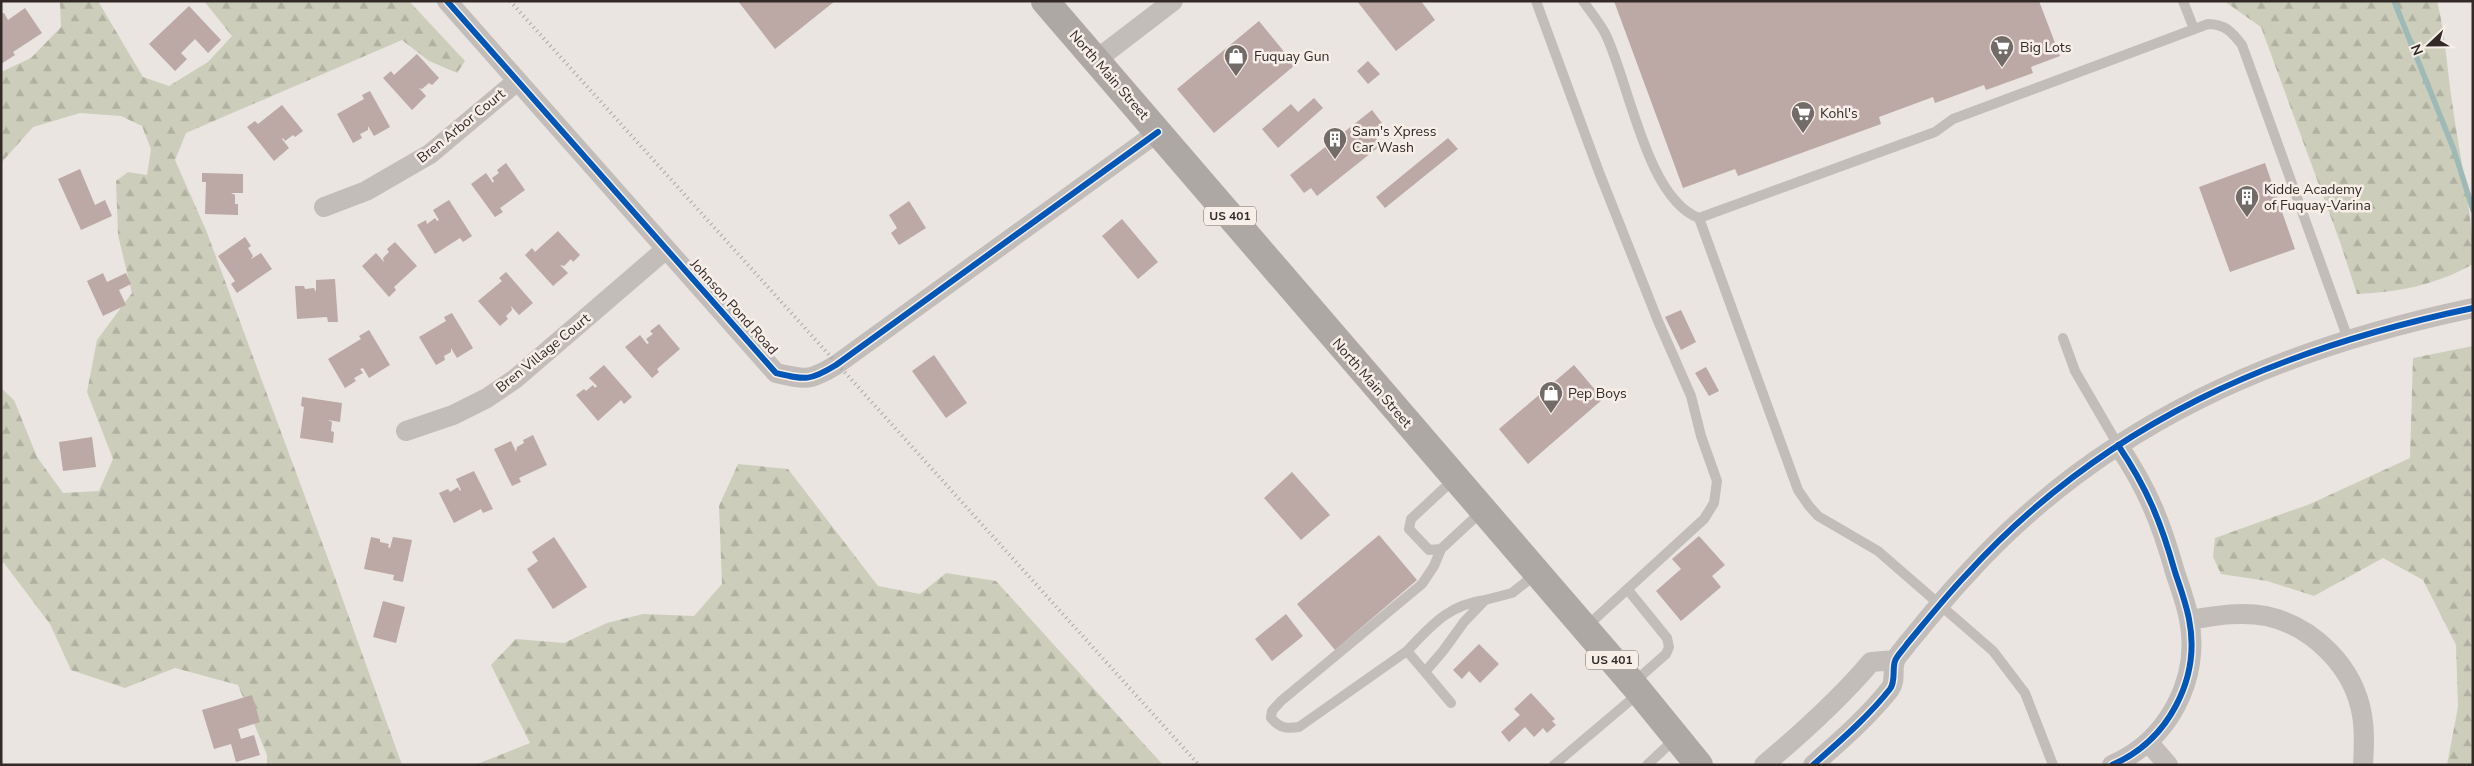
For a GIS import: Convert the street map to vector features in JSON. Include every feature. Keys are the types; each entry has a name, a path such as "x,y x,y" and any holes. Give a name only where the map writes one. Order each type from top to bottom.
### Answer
{"highway":[{"name":"North Main Street","path":"1045,1 1454,479 1585,628 1699,765"}],"street":[{"name":"Johnson Pond Road","path":"447,1 516,82 776,373 797,378 814,378 836,365 1158,132"},
{"path":"1096,60 1173,1"},
{"name":"Bren Arbor Court","path":"324,207 366,191 430,154 516,82"},
{"name":"Bren Village Court","path":"406,431 453,415 487,398 515,379 665,250"},
{"path":"1812,765 1855,727 1893,686 1895,660 1967,574 2017,523 2057,488 2118,445 2186,404 2218,388 2303,354 2348,339 2473,308"},
{"path":"2112,765 2149,743 2168,721 2181,696 2188,674 2191,648 2189,620 2165,536 2153,504 2138,474 2118,445"},
{"path":"2189,620 2226,614 2264,616 2284,620 2316,639 2344,670 2354,690 2362,713 2364,727 2363,765"},
{"path":"1764,765 1802,733 1853,684 1871,662 1895,660"},
{"path":"2149,743 2168,765"}],"lane":[{"path":"1536,1 1598,172 1658,321 1691,396 1701,436 1717,481 1714,503 1704,519 1585,628"},
{"path":"1583,1 1605,32 1656,172 1672,199 1688,214 1699,218 1934,132 1953,119 2208,24 2219,24 2231,30 2242,45 2348,339"},
{"path":"2183,1 2194,30"},
{"path":"1699,218 1798,490 1818,516 1878,551 1993,651 2020,687 2034,714 2053,765"},
{"path":"2062,338 2075,371 2118,445"},
{"path":"1441,549 1429,550 1409,529 1411,519 1454,479"},
{"path":"1482,511 1441,549 1434,566 1422,584 1281,702 1272,711 1271,718 1279,726 1287,729 1299,727 1407,651 1438,618 1467,602 1485,600 1512,593 1537,574"},
{"path":"1554,765 1636,688 1666,654 1669,647 1667,638 1628,590"},
{"path":"1425,672 1464,622 1485,600"},
{"path":"1407,651 1451,703"},
{"path":"1647,765 1677,738"}],"green space":[{"path":"60,1 98,1 143,77 169,86 208,62 232,36 204,1 409,1 465,61 457,73 429,61 402,40 186,133 175,160 206,230 330,564 402,765 267,765 267,755 238,685 175,668 125,688 71,670 50,624 4,563 1,563 1,388 14,400 37,457 63,493 99,491 113,459 87,392 97,340 132,293 118,235 116,181 128,172 147,175 151,149 142,126 121,116 80,113 33,127 1,163 1,72 31,58 61,27"},
{"path":"2224,1 2437,1 2469,206 2473,264 2445,277 2417,286 2357,294 2340,242 2261,27"},
{"path":"2473,346 2473,765 2447,765 2458,707 2456,645 2423,580 2383,558 2314,596 2267,581 2221,574 2213,557 2215,538 2310,504 2410,458 2413,358"},
{"path":"738,464 788,469 878,586 920,594 946,573 996,581 1163,765 475,765 530,743 491,665 516,639 564,643 607,623 643,614 694,616 722,584 719,506"}],"building":[{"path":"738,1 835,1 775,49"},
{"path":"1357,1 1421,1 1435,20 1396,51"},
{"path":"1614,1 2039,1 2060,56 2031,67 2033,73 1986,90 1984,85 1935,103 1933,97 1879,117 1881,124 1738,176 1735,169 1683,188"},
{"path":"189,6 221,40 208,53 195,39 181,53 187,59 175,71 149,44"},
{"path":"25,8 42,33 13,52 15,55 1,64 1,14 4,13 8,20"},
{"name":"Fuquay Gun","path":"1259,21 1295,65 1214,133 1177,89"},
{"path":"417,54 439,78 432,85 429,83 422,89 419,88 426,96 412,110 383,78 391,71 394,75"},
{"path":"1368,61 1380,74 1368,84 1357,71"},
{"path":"370,91 390,127 374,136 368,126 368,130 360,134 362,138 353,143 337,114 364,99 362,95"},
{"path":"1314,98 1323,108 1278,148 1262,129 1291,104 1298,112"},
{"path":"282,105 303,131 285,141 282,139 289,148 274,161 247,127 255,121 258,124"},
{"name":"Sam's Xpress Car Wash","path":"1372,110 1382,123 1371,132 1381,145 1317,196 1311,188 1304,193 1290,175"},
{"name":"Sam's Xpress Car Wash","path":"1448,138 1458,149 1385,208 1376,197"},
{"path":"506,163 525,190 500,208 503,212 495,217 471,184 486,173 493,183 492,178 499,173 497,170"},
{"name":"Kidde Academy of Fuquay-Varina","path":"2265,163 2295,249 2230,272 2199,187"},
{"path":"80,169 95,205 105,200 112,216 81,230 58,179"},
{"path":"202,173 243,174 243,193 231,193 235,195 235,204 238,204 238,215 205,214 206,182 202,182"},
{"path":"449,200 472,236 463,242 460,238 435,254 417,225 426,220 427,224 435,218 437,221 439,220 433,210"},
{"path":"909,201 926,228 899,245 891,233 897,228 889,215"},
{"path":"1122,219 1158,262 1138,279 1102,236"},
{"path":"558,231 580,255 573,262 571,259 564,266 560,265 568,273 553,286 525,255 532,248 535,252"},
{"path":"245,237 251,246 248,248 253,256 251,259 261,253 272,269 237,293 231,284 235,281 218,256"},
{"path":"395,242 417,266 394,287 396,290 389,297 362,266 376,253 384,262 383,258 389,252 387,249"},
{"path":"506,272 533,303 519,315 511,306 512,310 506,316 508,319 500,326 478,301 502,281 499,278"},
{"path":"103,273 107,282 126,273 131,284 119,290 126,305 103,316 87,281"},
{"path":"335,279 338,322 328,322 327,317 297,319 295,286 304,286 305,289 314,288 316,292 316,280"},
{"path":"1681,310 1696,342 1681,350 1665,317"},
{"path":"452,313 473,348 457,358 451,348 451,352 444,356 445,360 436,365 419,337 446,321 444,317"},
{"path":"659,324 680,349 657,369 659,372 652,378 625,347 640,335 647,344 649,343 646,339 653,334 650,331"},
{"path":"369,330 390,365 369,378 363,368 360,369 363,373 354,378 356,381 345,388 328,359 361,339 359,336"},
{"path":"934,355 967,403 946,418 912,371"},
{"path":"604,365 632,397 624,404 621,400 598,421 576,395 584,389 586,391 593,385 595,388 597,386 589,378"},
{"name":"Pep Boys","path":"1574,365 1603,399 1528,464 1499,429"},
{"path":"1706,367 1719,391 1709,396 1695,373"},
{"path":"302,397 342,403 340,422 328,420 332,422 331,431 334,432 333,443 300,438 304,407 301,406"},
{"path":"533,435 547,465 519,478 521,482 512,486 494,449 511,441 516,452 517,447 524,443 523,440"},
{"path":"92,437 96,467 63,471 59,442"},
{"path":"474,471 493,509 483,513 481,509 454,523 439,493 448,489 450,492 458,487 460,491 456,479"},
{"path":"1292,472 1330,515 1301,540 1264,498"},
{"path":"1379,535 1417,580 1335,650 1297,604"},
{"path":"1699,536 1725,565 1712,576 1721,587 1681,621 1656,591 1681,569 1672,559"},
{"path":"371,537 389,544 388,547 390,548 393,537 412,540 403,582 393,580 394,575 364,569"},
{"path":"554,537 587,587 553,609 527,569 538,561 532,552"},
{"path":"383,601 405,607 396,643 373,637"},
{"path":"1286,614 1303,636 1272,661 1255,639"},
{"path":"1479,644 1499,664 1480,683 1469,671 1462,679 1453,670"},
{"path":"1531,693 1555,719 1552,721 1556,725 1547,733 1543,728 1534,737 1525,727 1509,742 1501,732 1520,715 1514,709"},
{"path":"252,695 260,722 238,729 241,739 254,735 260,755 236,762 231,744 214,749 202,710"}],"waterway":[{"path":"2394,1 2454,150 2473,210"}],"railway":[{"path":"510,1 1199,765"}],"cycle path":[{"path":"447,1 776,373 794,377 808,378 836,365 1158,132"},
{"path":"1813,765 1863,719 1890,689 1897,657 1959,582 2020,521 2076,474 2136,434 2198,400 2263,370 2331,346 2401,325 2473,308"},
{"path":"2112,765 2132,754 2149,740 2164,724 2176,706 2185,685 2190,664 2191,642 2186,607 2158,521 2145,491 2118,445"}],"place":[{"name":"Big Lots","path":"2002,68"},
{"name":"Fuquay Gun","path":"1236,77"},
{"name":"Kohl's","path":"1803,134"},
{"name":"Sam's Xpress Car Wash","path":"1335,160"},
{"name":"Kidde Academy of Fuquay-Varina","path":"2247,218"},
{"name":"Pep Boys","path":"1551,414"}]}
